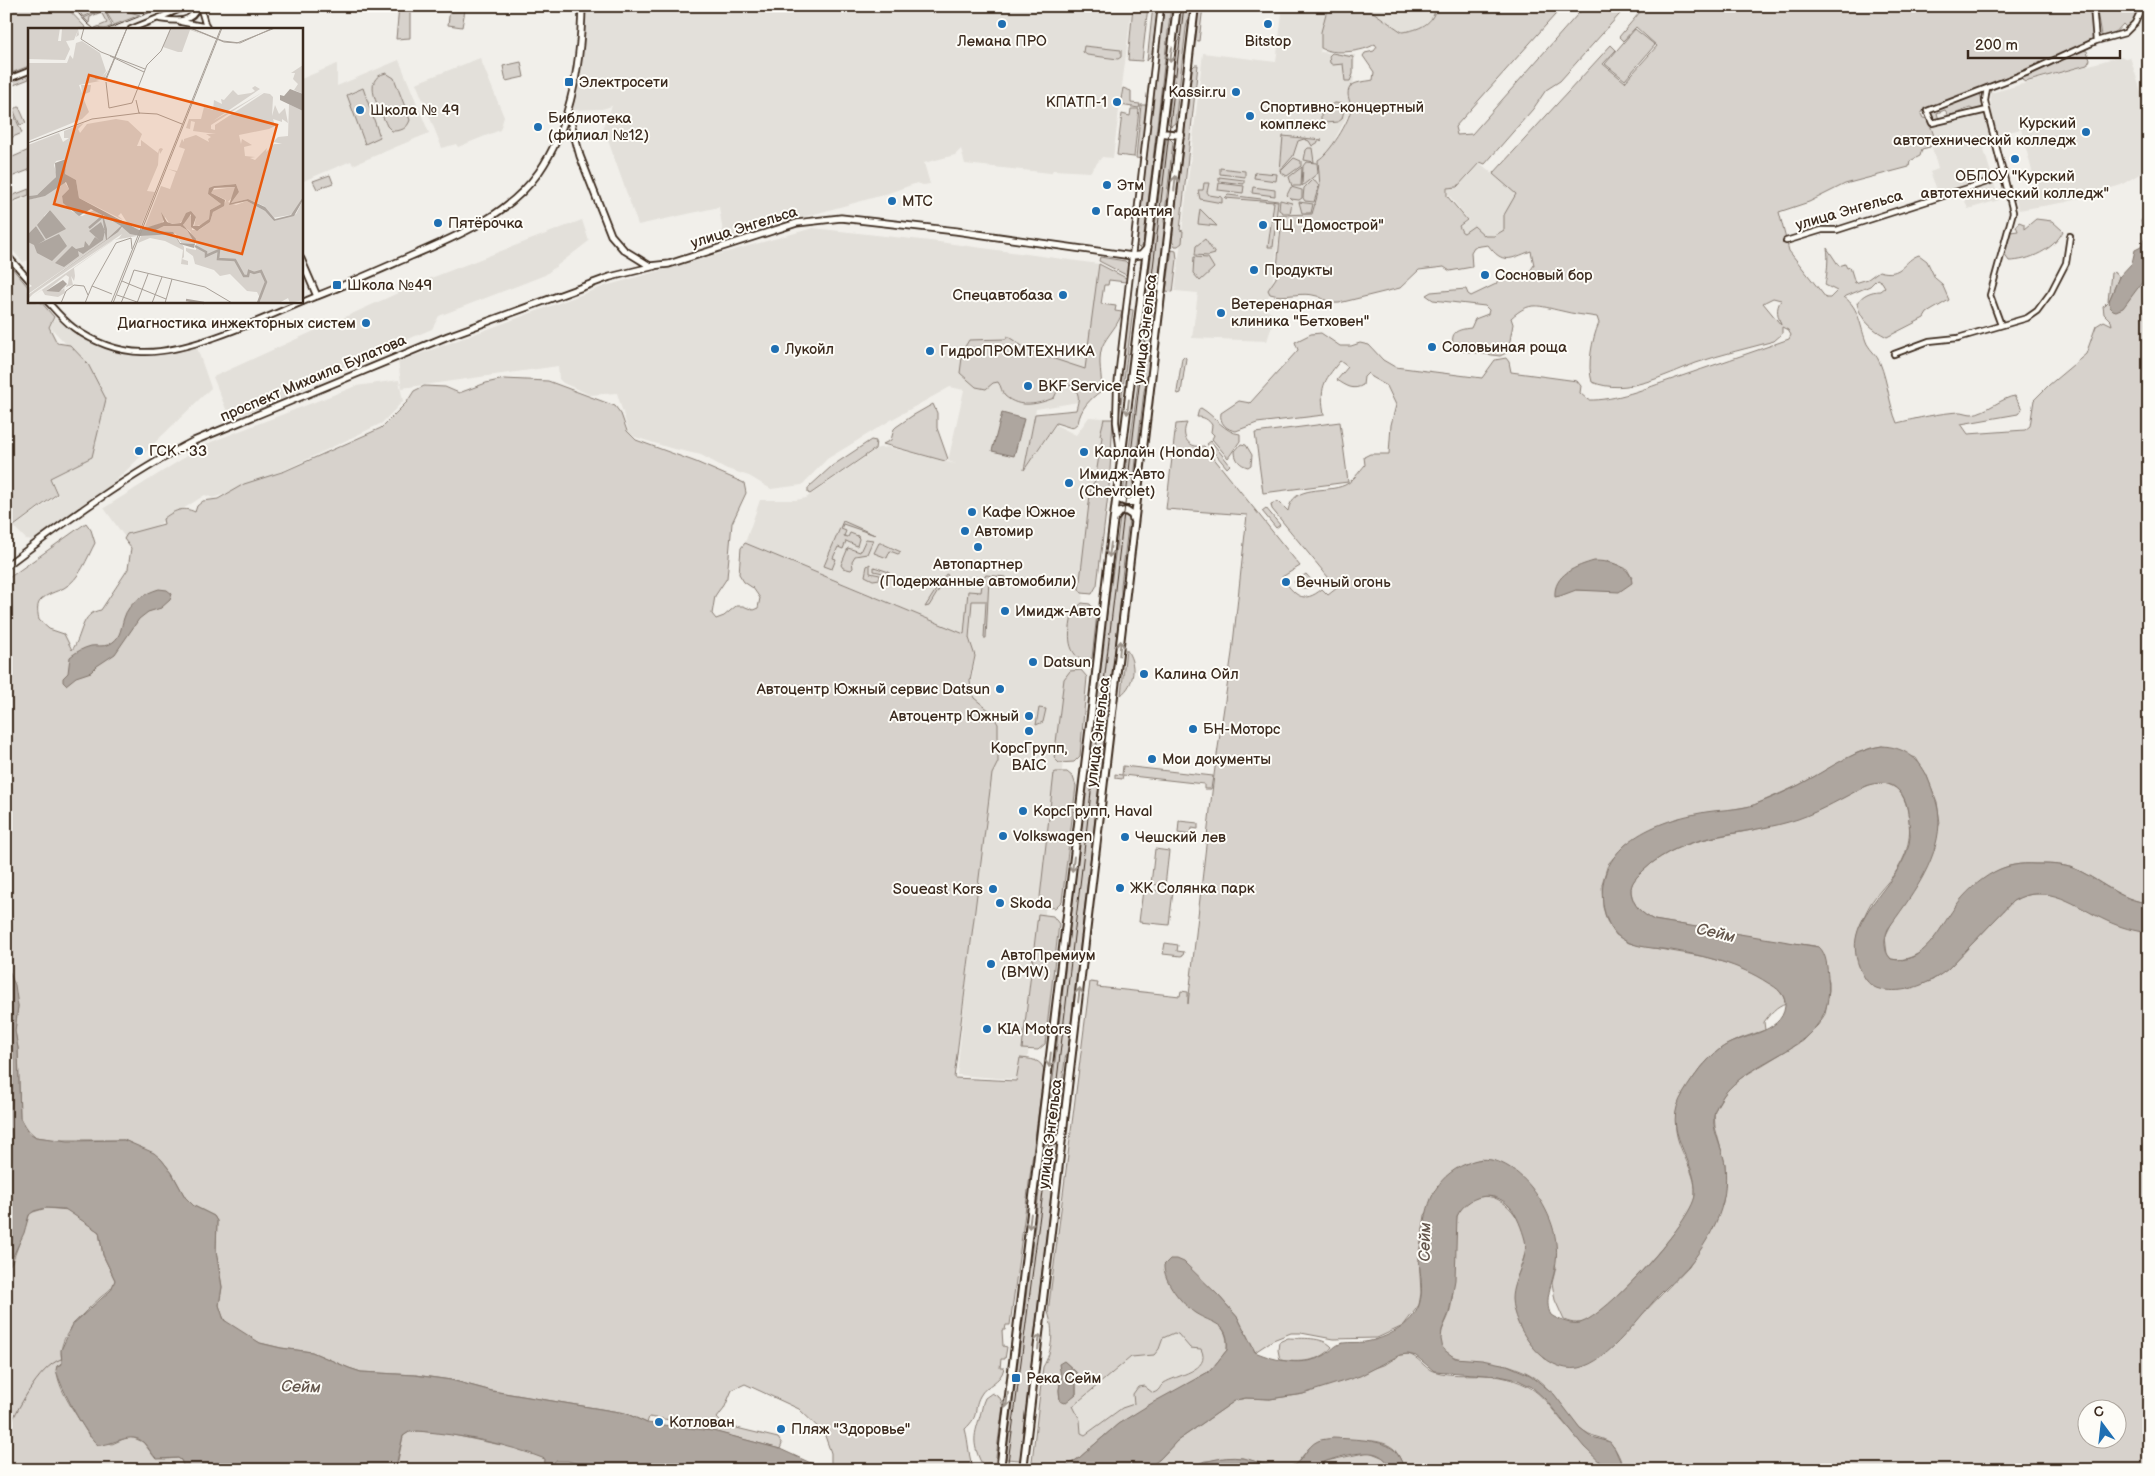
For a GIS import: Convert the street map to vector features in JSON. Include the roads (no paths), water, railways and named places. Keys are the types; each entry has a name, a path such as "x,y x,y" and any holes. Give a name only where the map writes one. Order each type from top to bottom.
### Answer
{"main road":[{"name":"улица Энгельса","path":"1000,1468 1177,6"},
{"name":"улица Энгельса","path":"1023,1470 1195,6"},
{"path":"1162,133 1181,135"},
{"path":"1118,484 1119,496 1121,500 1126,502 1135,499 1138,487"},
{"path":"1113,526 1117,515 1126,510 1132,515 1134,527"},
{"path":"1041,1131 1044,1138 1050,1141 1057,1140 1062,1134"}],"street":[{"path":"133,28 188,6"},
{"path":"175,21 188,19 199,6"},
{"path":"199,6 206,28"},
{"path":"302,302 453,237 496,214 520,194 538,174 558,137 568,112 576,75 582,6"},
{"path":"1121,462 1116,422 1116,388 1161,6"},
{"path":"2093,6 2096,41"},
{"path":"1987,110 1932,123 1927,111 2096,41 2124,33 2135,23 2142,8 2145,6"},
{"path":"158,18 206,28"},
{"path":"6,80 28,71"},
{"path":"1986,88 1985,100 1987,110 2013,212 1990,295 2001,325"},
{"path":"568,112 574,136 610,235 624,250 642,262 655,266"},
{"path":"558,137 564,133 574,136"},
{"name":"улица Энгельса","path":"1786,241 1822,230 1837,230 1888,214 1990,181 2003,171"},
{"name":"улица Энгельса","path":"655,266 670,264 774,229 816,220 841,218 956,231 1132,256 1141,255 1148,247"},
{"path":"1894,354 1929,341 1958,338 2027,318 2037,311 2051,292 2066,263 2070,236"},
{"path":"6,254 28,279"},
{"path":"302,261 316,296"},
{"name":"проспект Михаила Булатова","path":"6,566 120,486 164,457 194,441 448,336 610,277 655,266"},
{"path":"48,302 73,328 85,335 118,349 142,352 169,350 205,340 301,302"}],"water":[{"path":"2149,227 2149,273 2123,308 2116,311 2113,310 2110,307 2109,301 2119,277 2132,263 2135,250 2141,247"},
{"path":"1002,413 1024,419 1014,456 992,451"},
{"path":"1594,561 1618,565 1628,572 1632,583 1619,592 1576,590 1555,597 1555,589 1558,582 1567,572"},
{"path":"159,589 167,590 172,594 170,600 161,608 148,612 139,619 115,654 91,672 76,677 66,685 63,682 63,678 68,673 70,657 88,647 105,646 116,640 126,613 133,603 148,593"},
{"name":"Сейм","path":"1882,746 1897,748 1909,754 1919,763 1932,788 1939,818 1937,839 1928,867 1888,929 1885,949 1891,959 1903,960 1913,957 1922,951 1972,888 1994,872 2019,864 2054,864 2073,868 2119,894 2149,903 2149,933 2127,929 2112,923 2062,898 2038,894 2026,896 2013,901 1948,969 1934,979 1919,986 1902,990 1894,991 1874,987 1868,983 1862,973 1856,953 1857,935 1864,918 1906,854 1910,836 1907,806 1904,799 1896,788 1884,783 1866,786 1798,819 1778,825 1717,836 1678,848 1661,857 1639,875 1632,885 1632,897 1639,909 1650,918 1819,947 1825,957 1828,977 1827,1003 1819,1023 1804,1038 1747,1074 1730,1088 1717,1106 1714,1113 1714,1121 1716,1136 1724,1158 1725,1188 1723,1201 1715,1224 1699,1253 1602,1357 1578,1368 1565,1368 1553,1364 1542,1356 1524,1335 1514,1311 1512,1299 1526,1247 1519,1222 1510,1207 1496,1198 1481,1197 1467,1203 1457,1216 1455,1280 1449,1313 1442,1330 1443,1349 1455,1358 1482,1360 1507,1365 1530,1375 1554,1394 1580,1428 1592,1437 1610,1442 1624,1470 1608,1470 1584,1447 1545,1399 1532,1387 1518,1380 1499,1376 1434,1371 1416,1356 1408,1354 1400,1355 1360,1376 1303,1394 1270,1399 1246,1398 1236,1400 1177,1441 1160,1459 1145,1470 1061,1470 1079,1458 1118,1424 1210,1371 1227,1350 1226,1334 1223,1329 1190,1309 1170,1285 1164,1265 1170,1259 1184,1262 1219,1296 1238,1318 1255,1352 1281,1360 1299,1362 1317,1359 1340,1344 1365,1342 1381,1338 1397,1330 1411,1319 1416,1312 1420,1300 1420,1250 1431,1198 1442,1180 1460,1166 1473,1161 1490,1160 1513,1169 1531,1187 1543,1205 1552,1225 1556,1246 1555,1268 1548,1298 1551,1315 1565,1322 1580,1323 1592,1317 1609,1304 1664,1246 1690,1208 1695,1195 1691,1169 1681,1145 1675,1120 1677,1106 1684,1092 1700,1069 1720,1049 1776,1023 1782,1016 1785,1002 1778,989 1757,976 1734,966 1696,955 1633,944 1618,936 1609,923 1603,904 1603,883 1609,865 1619,851 1650,829 1687,816 1755,805 1799,785 1849,757"},
{"name":"Сейм","path":"6,966 15,985 18,1006 15,1031 18,1048 20,1118 28,1132 36,1137 68,1141 124,1140 154,1153 161,1159 172,1173 185,1197 194,1206 214,1216 217,1221 216,1251 222,1287 219,1305 224,1320 260,1343 312,1352 361,1372 415,1375 451,1380 492,1391 625,1413 647,1423 713,1431 780,1449 826,1470 600,1470 568,1461 555,1461 552,1470 544,1470 545,1459 514,1448 467,1437 418,1431 409,1432 403,1436 395,1470 185,1470 181,1460 178,1458 157,1459 139,1439 128,1438 98,1445 74,1410 62,1387 56,1370 57,1366 62,1364 61,1350 73,1324 111,1290 115,1280 103,1255 99,1232 65,1209 46,1208 34,1211 29,1215 24,1233 6,1271"},
{"path":"1064,1361 1076,1372 1076,1394 1065,1403 1060,1401 1059,1390 1061,1377 1059,1364"},
{"path":"1333,1438 1364,1440 1388,1446 1397,1453 1405,1470 1393,1470 1388,1463 1376,1454 1361,1453 1351,1454 1322,1463 1308,1470 1182,1470 1211,1460 1234,1457 1278,1468 1290,1467 1298,1462 1314,1443"}],"waterway":[{"path":"6,1432 36,1380 52,1364 61,1359"}],"tram line":[{"path":"72,6 93,28"},
{"path":"125,6 134,12 145,12"},
{"path":"111,28 166,6"},
{"path":"1007,1470 1052,1122 1184,6"}],"place":[{"name":"Лемана ПРО","path":"1002,24"},
{"name":"Bitstop","path":"1268,24"},
{"name":"Электросети","path":"569,82"},
{"name":"Kassir.ru","path":"1236,92"},
{"name":"КПАТП-1","path":"1117,102"},
{"name":"Школа № 49","path":"360,110"},
{"name":"Спортивно-концертный комплекс","path":"1250,116"},
{"name":"Библиотека (филиал №12)","path":"538,127"},
{"name":"Курский автотехнический колледж","path":"2086,132"},
{"name":"ОБПОУ \"Курский автотехнический колледж\"","path":"2015,159"},
{"name":"Этм","path":"1107,185"},
{"name":"МТС","path":"892,201"},
{"name":"Гарантия","path":"1096,211"},
{"name":"Пятёрочка","path":"438,223"},
{"name":"ТЦ \"Домострой\"","path":"1263,225"},
{"name":"Продукты","path":"1254,270"},
{"name":"Сосновый бор","path":"1485,275"},
{"name":"Школа №49","path":"337,285"},
{"name":"Спецавтобаза","path":"1063,295"},
{"name":"Ветеренарная клиника \"Бетховен\"","path":"1221,313"},
{"name":"Диагностика инжекторных систем","path":"366,323"},
{"name":"Соловьиная роща","path":"1432,347"},
{"name":"Лукойл","path":"775,349"},
{"name":"ГидроПРОМТЕХНИКА","path":"930,351"},
{"name":"BKF Service","path":"1028,386"},
{"name":"ГСК - 33","path":"139,451"},
{"name":"Карлайн (Honda)","path":"1084,452"},
{"name":"Имидж-Авто (Chevrolet)","path":"1069,483"},
{"name":"Кафе Южное","path":"972,512"},
{"name":"Автомир","path":"965,531"},
{"name":"Автопартнер (Подержанные автомобили)","path":"978,547"},
{"name":"Вечный огонь","path":"1286,582"},
{"name":"Имидж-Авто","path":"1005,611"},
{"name":"Datsun","path":"1033,662"},
{"name":"Калина Ойл","path":"1144,674"},
{"name":"Автоцентр Южный сервис Datsun","path":"1000,689"},
{"name":"Автоцентр Южный","path":"1029,716"},
{"name":"БН-Моторс","path":"1193,729"},
{"name":"КорсГрупп, BAIC","path":"1029,731"},
{"name":"Мои документы","path":"1152,759"},
{"name":"КорсГрупп, Haval","path":"1023,811"},
{"name":"Volkswagen","path":"1003,836"},
{"name":"Чешский лев","path":"1125,837"},
{"name":"ЖК Солянка парк","path":"1120,888"},
{"name":"Soueast Kors","path":"993,889"},
{"name":"Skoda","path":"1000,903"},
{"name":"АвтоПремиум (BMW)","path":"991,964"},
{"name":"KIA Motors","path":"987,1029"},
{"name":"Река Сейм","path":"1016,1378"},
{"name":"Котлован","path":"659,1422"},
{"name":"Пляж \"Здоровье\"","path":"781,1429"}]}
